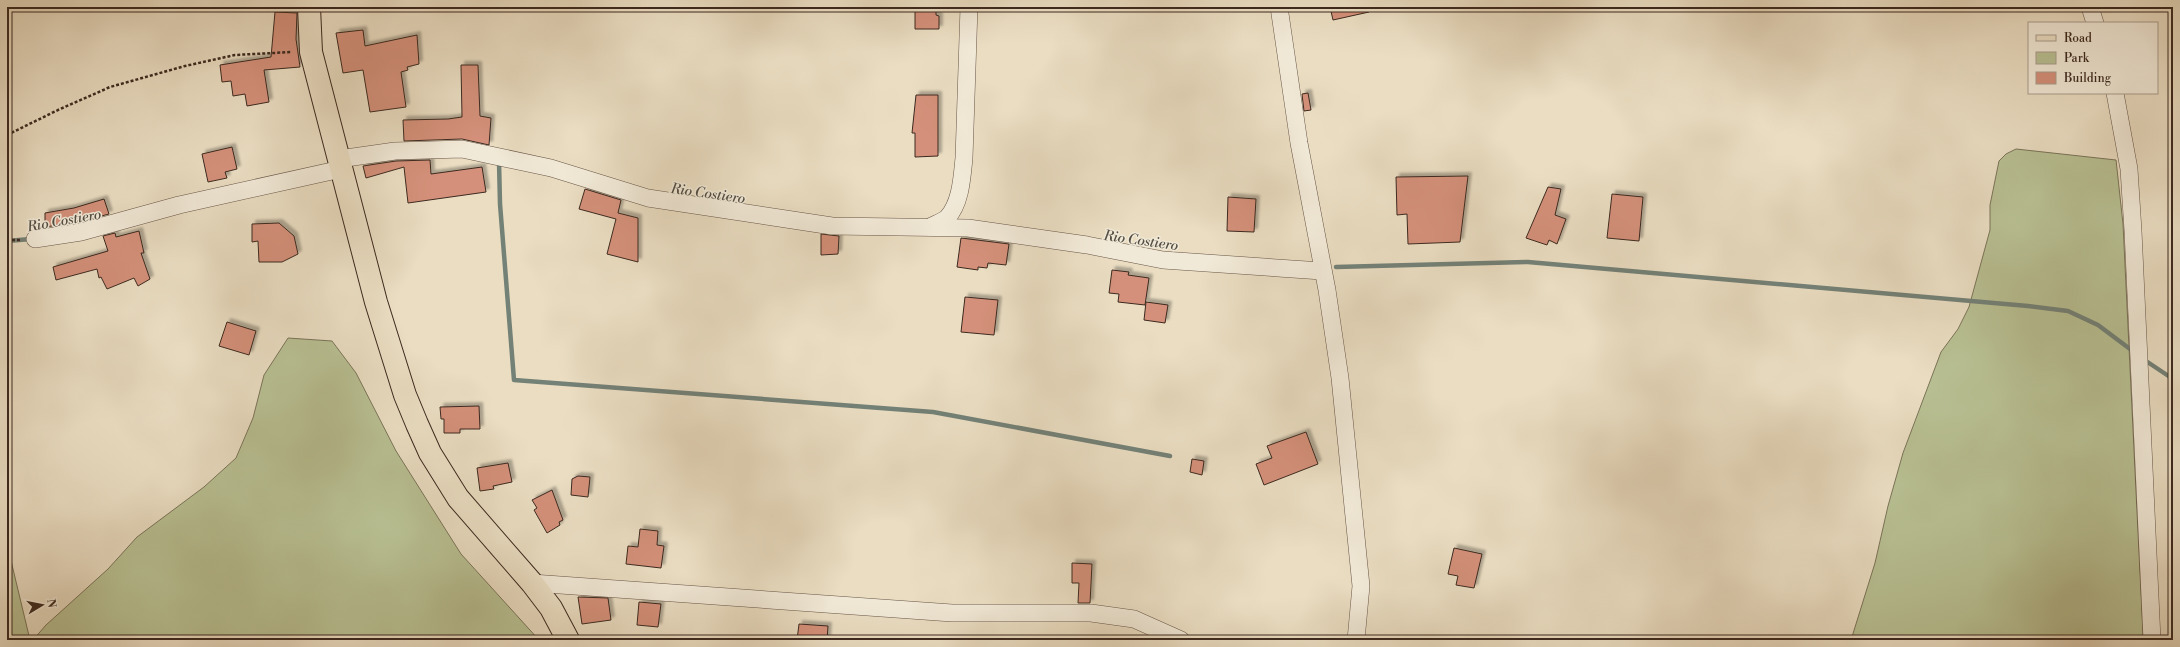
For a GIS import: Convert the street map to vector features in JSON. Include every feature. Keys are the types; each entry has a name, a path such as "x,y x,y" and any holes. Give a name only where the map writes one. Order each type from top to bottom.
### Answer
{"main road":[{"path":"309,7 311,52 340,164 389,347 405,395 423,439 458,498 532,583 551,608 568,640"}],"street":[{"path":"930,227 946,219 954,209 961,183 964,158 969,7"},
{"path":"1279,7 1299,143 1322,271 1327,290 1340,378 1361,586 1356,640"},
{"path":"2090,7 2095,22"},
{"path":"2115,94 2128,170 2152,640"},
{"path":"35,239 81,232 179,205 395,151 462,148 551,168 648,198 832,226 968,228 1087,245 1169,260 1322,271"},
{"path":"532,583 952,614 1092,613 1134,619 1181,640"}],"path":[{"path":"7,135 110,87 185,66 235,55 277,52 311,52"}],"green space":[{"path":"2016,149 2116,160 2123,224 2143,635 2136,638 2096,640 1851,640 1875,563 1888,506 1903,453 1941,352 1958,329 1969,307 1990,230 1990,205 1999,161 2006,154"},
{"path":"288,338 332,341 356,373 396,451 461,554 539,640 33,640 46,625 108,569 137,537 204,487 236,458 253,418 264,375"},
{"path":"7,544 30,640 7,640"}],"building":[{"path":"915,7 936,7 936,15 939,16 939,29 915,29"},
{"path":"1330,7 1369,7 1369,12 1333,20"},
{"path":"275,12 297,13 296,39 300,67 264,70 269,102 247,106 245,94 233,96 231,81 222,82 220,65 271,57"},
{"path":"363,30 365,46 417,35 419,64 407,67 408,70 401,72 406,107 370,112 363,70 343,73 336,33"},
{"path":"461,65 478,65 480,116 491,118 489,145 462,139 404,141 403,120 448,119 462,117"},
{"path":"1308,93 1311,110 1304,111 1302,94"},
{"path":"916,95 938,95 938,156 915,157 915,133 912,133"},
{"path":"232,147 237,169 225,172 227,178 208,182 202,154"},
{"path":"430,160 431,174 482,167 486,192 408,203 404,167 366,178 363,166 396,161"},
{"path":"1468,176 1460,242 1408,244 1407,214 1397,215 1396,177"},
{"path":"1548,187 1561,189 1555,215 1566,219 1557,244 1549,240 1547,245 1526,238"},
{"path":"585,189 621,200 618,213 638,218 638,262 607,254 616,219 579,209"},
{"path":"1612,194 1643,197 1639,241 1607,238"},
{"path":"1228,197 1256,199 1254,232 1227,231"},
{"path":"104,199 109,214 79,222 45,227 45,213 74,208"},
{"path":"279,223 294,236 298,254 282,262 259,262 258,241 252,242 252,224"},
{"path":"139,231 144,253 141,253 150,279 138,286 134,278 107,289 101,277 99,278 97,269 56,280 53,267 108,251 103,236 115,233 116,237"},
{"path":"821,234 839,236 838,254 821,255"},
{"path":"961,238 1009,244 1006,265 988,263 987,268 978,267 978,270 957,267"},
{"path":"1112,270 1129,272 1128,275 1149,278 1145,305 1118,302 1119,294 1109,293"},
{"path":"965,297 998,300 994,335 961,332"},
{"path":"1146,302 1168,305 1165,323 1144,320"},
{"path":"227,322 256,331 249,355 219,346"},
{"path":"479,406 480,429 460,429 460,433 444,433 444,419 441,419 440,407"},
{"path":"1306,432 1318,464 1264,485 1256,464 1272,458 1267,446"},
{"path":"1192,459 1204,461 1202,475 1190,472"},
{"path":"508,463 512,482 493,486 494,489 480,491 477,468"},
{"path":"578,476 590,477 588,497 571,495 572,479"},
{"path":"552,490 563,520 559,522 560,525 547,533 534,510 537,508 532,500"},
{"path":"640,529 658,531 657,545 664,546 661,568 626,564 628,546 638,547"},
{"path":"1454,548 1482,554 1474,588 1456,585 1458,576 1448,574"},
{"path":"1072,563 1092,564 1090,603 1078,603 1079,583 1072,583"},
{"path":"578,597 608,598 611,620 582,624"},
{"path":"639,602 661,604 658,627 637,625"},
{"path":"799,624 828,626 827,640 797,640"}],"waterway":[{"path":"499,161 500,204 514,380 933,412 1170,456"},
{"name":"Rio Costiero","path":"7,241 31,239"},
{"path":"1336,267 1528,262 2028,306 2068,311 2098,325 2134,352"},
{"path":"2143,359 2173,379"}]}
